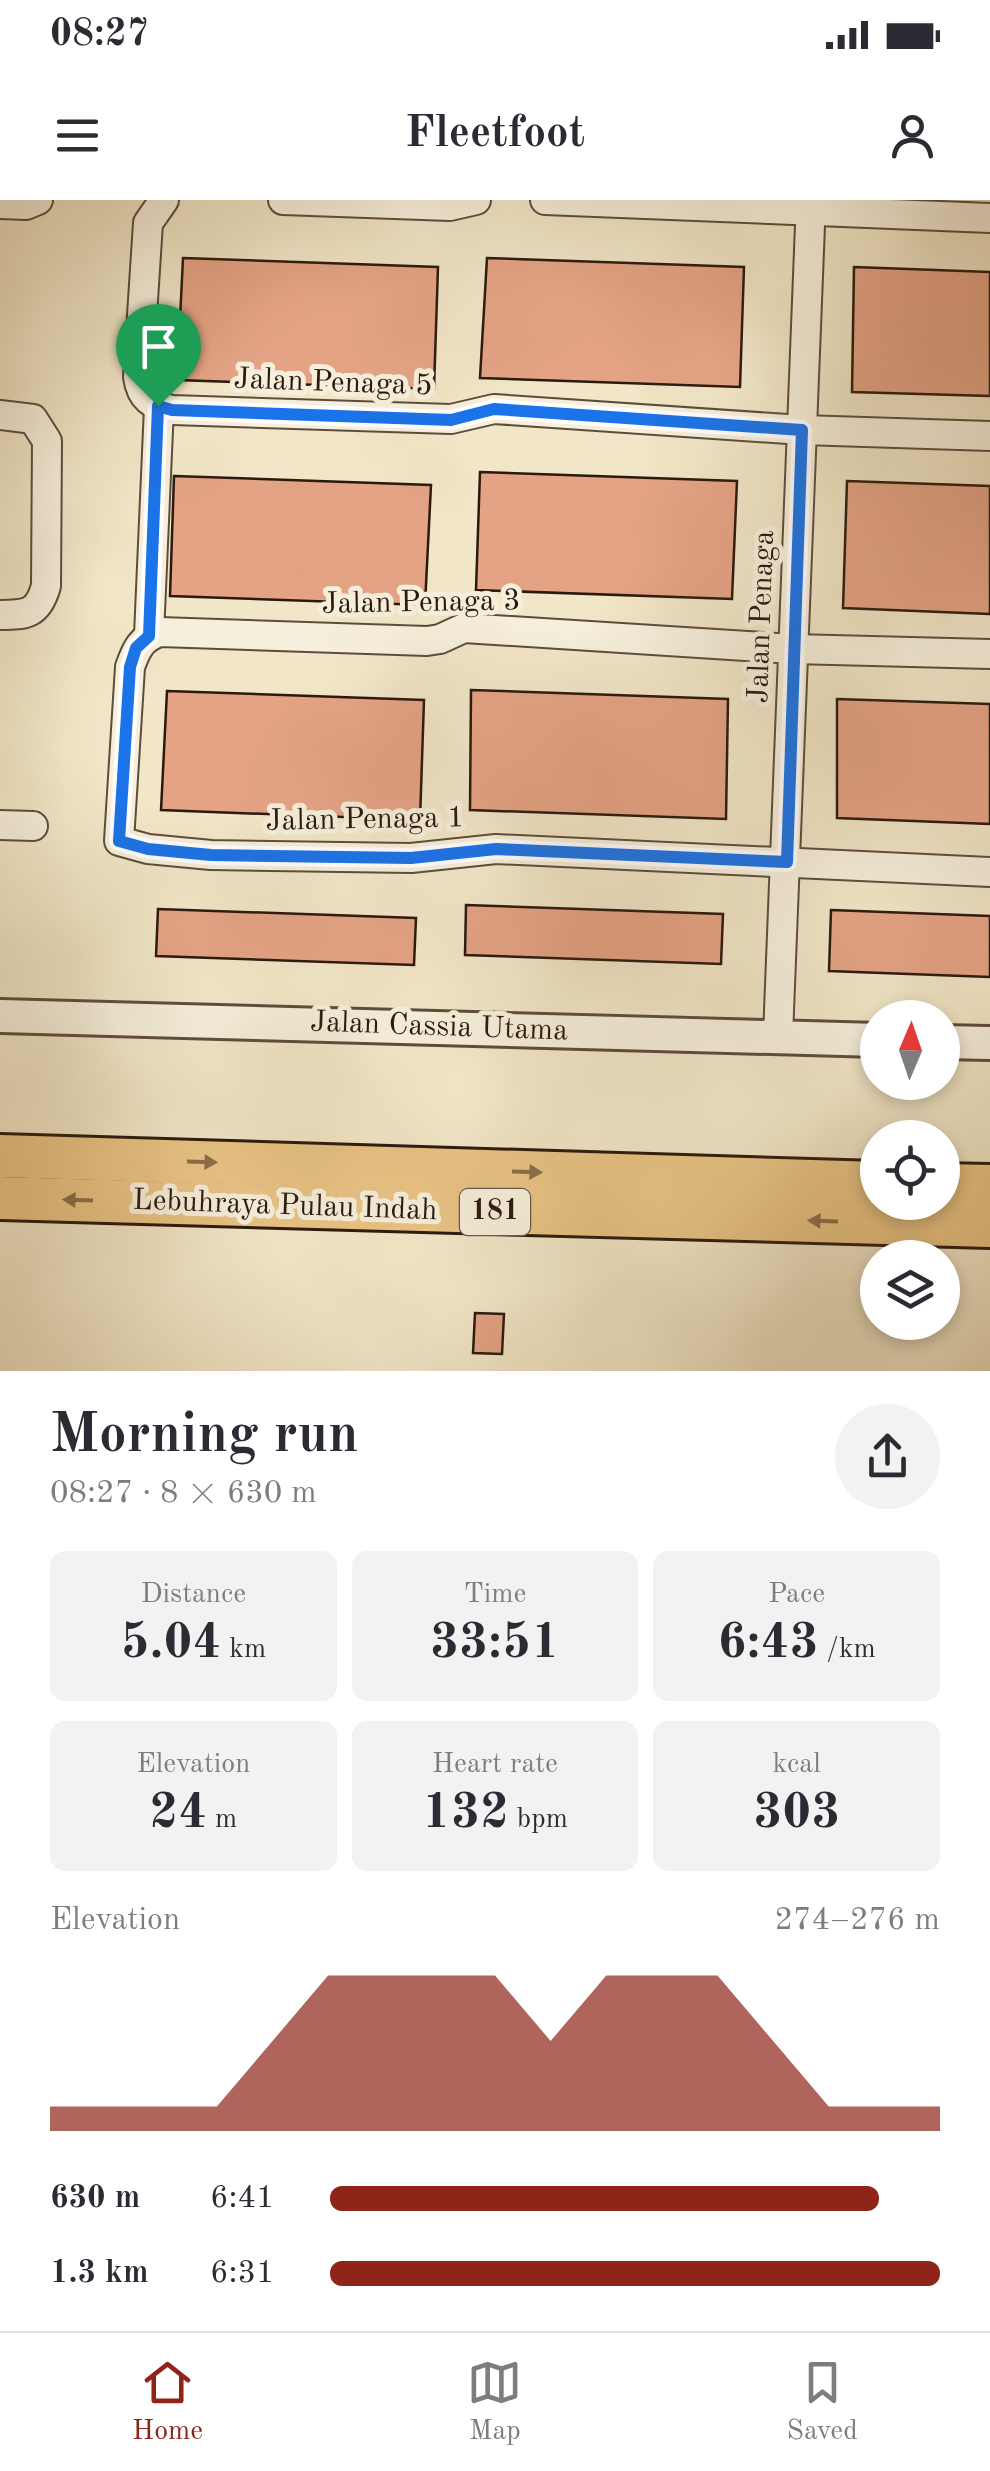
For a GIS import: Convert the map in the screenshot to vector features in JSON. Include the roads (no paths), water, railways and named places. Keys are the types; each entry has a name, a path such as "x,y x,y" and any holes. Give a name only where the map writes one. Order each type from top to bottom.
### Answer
{"main road":[{"name":"Lebuhraya Pulau Indah","path":"0,1156 860,1182"},
{"path":"960,1185 990,1186"},
{"name":"Lebuhraya Pulau Indah","path":"0,1198 990,1226"}],"street":[{"path":"0,204 26,205 38,200"},
{"path":"149,636 158,406 144,396 138,377 148,223 164,200"},
{"path":"284,200 450,206 476,200"},
{"path":"545,200 811,205 990,218"},
{"name":"Jalan Penaga","path":"778,1036 811,205"},
{"name":"Jalan Penaga 5","path":"158,406 172,410 451,420 494,409 802,430 990,436"},
{"path":"0,415 34,419 47,441 46,586 41,602 29,612 0,615"},
{"name":"Jalan Penaga 3","path":"149,636 160,632 427,641 440,640 464,628 793,649 990,654"},
{"name":"Jalan Penaga 1","path":"149,636 136,648 130,667 119,841 148,849 211,855 411,858 496,849 787,862"},
{"path":"0,825 33,826"},
{"path":"787,862 990,872"},
{"name":"Jalan Cassia Utama","path":"0,1016 860,1039"},
{"path":"960,1042 990,1043"}]}
